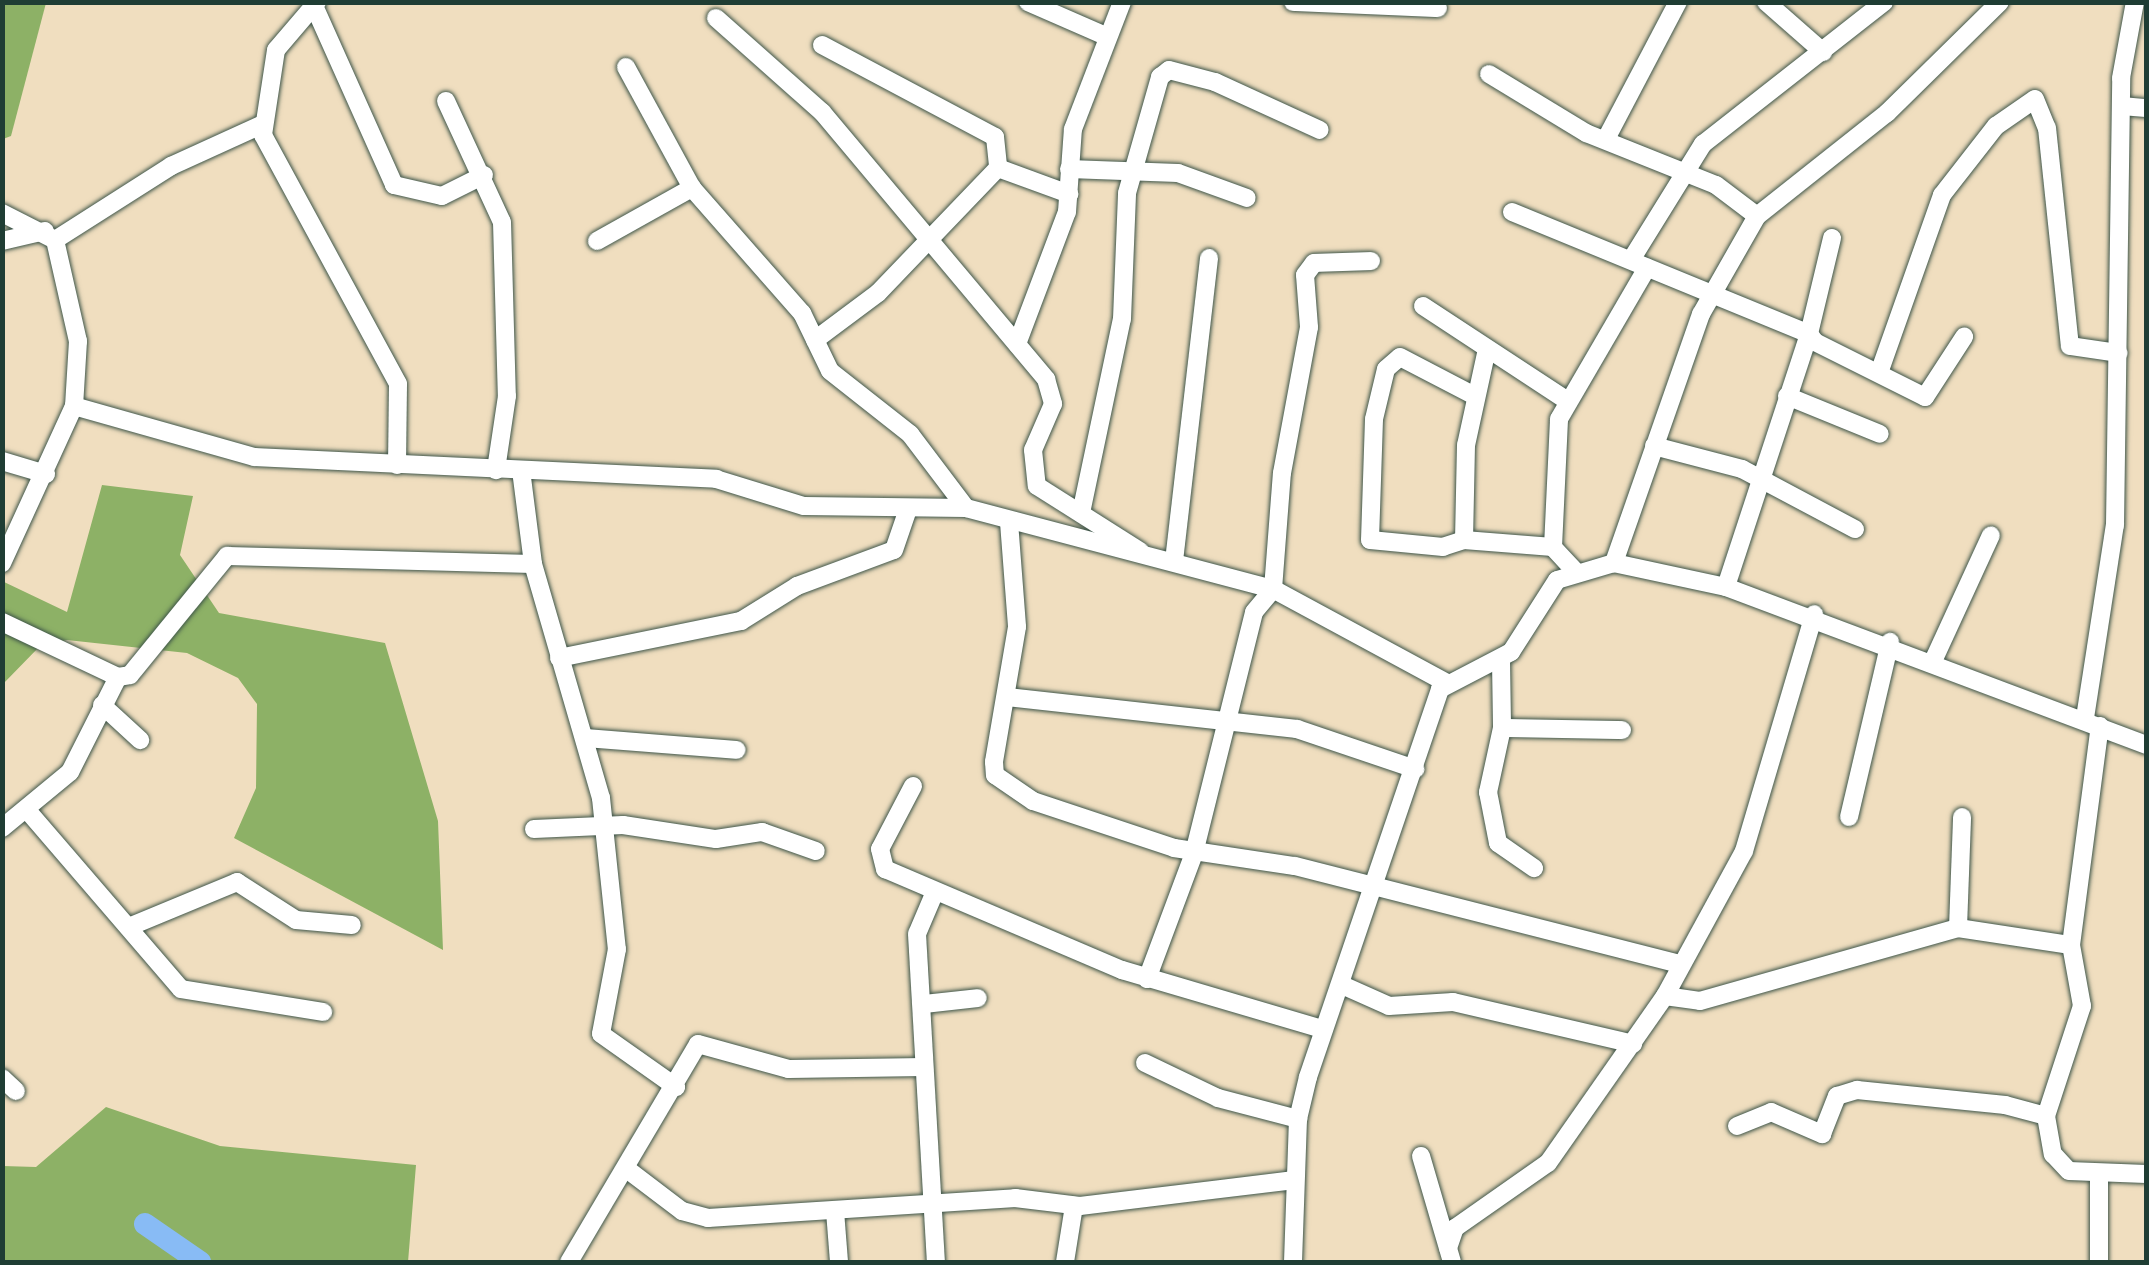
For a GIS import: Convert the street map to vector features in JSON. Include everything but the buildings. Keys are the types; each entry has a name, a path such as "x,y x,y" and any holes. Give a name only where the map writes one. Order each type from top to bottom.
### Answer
{"street":[{"path":"1028,2 1108,37"},
{"path":"1018,344 1068,194 1073,128 1122,2"},
{"path":"1293,2 1438,8"},
{"path":"1607,136 1678,2"},
{"path":"1766,2 1824,52"},
{"path":"1553,547 1566,400 1686,170 1726,124 1884,2"},
{"path":"1614,563 1710,295 1758,216 1920,84 2000,2"},
{"path":"2135,2 2122,106 2115,524 2071,945 2082,1006 2046,1116 2060,1164 2099,1176 2146,1174"},
{"path":"397,465 398,384 261,125 276,50 316,5 394,185 442,196 484,175"},
{"path":"716,18 822,112 934,236 1054,396 1033,478 1044,495 1082,513 1140,552"},
{"path":"822,45 994,136 998,168"},
{"path":"626,67 692,188 756,256 815,340 830,371 910,434 966,508"},
{"path":"1082,513 1122,319 1130,177 1169,70 1320,130"},
{"path":"1489,74 1607,136 1686,170 1758,216"},
{"path":"1879,373 1942,195 1996,126 2035,98 2048,128 2070,346 2118,353"},
{"path":"446,102 484,175 504,240 507,396 496,470"},
{"path":"2122,106 2146,108"},
{"path":"2,241 50,236 171,166 261,125"},
{"path":"815,340 934,236 998,168"},
{"path":"998,168 1068,194"},
{"path":"1069,168 1130,177 1178,173 1247,198"},
{"path":"597,241 692,188"},
{"path":"2,212 50,236 78,341 74,406 2,563"},
{"path":"1512,212 1523,224 1570,230 1639,264 1808,334 1925,397 1964,337"},
{"path":"1726,587 1808,334 1832,238"},
{"path":"1174,562 1209,258"},
{"path":"1147,979 1194,853 1254,612 1274,589 1282,473 1309,327 1305,275 1314,264 1371,261"},
{"path":"1423,306 1566,400"},
{"path":"1464,540 1473,395 1488,349"},
{"path":"1473,395 1400,357 1386,369 1374,419 1370,540 1443,547 1464,540 1553,547 1575,571"},
{"path":"1787,396 1880,434"},
{"path":"74,406 254,457 716,479 804,506 966,508 1274,589 1445,682 1501,661"},
{"path":"1654,446 1761,479 1855,529"},
{"path":"2,461 46,474"},
{"path":"521,470 533,564 584,738 604,826 616,949 601,1034 676,1087"},
{"path":"559,658 741,620 796,586 894,550 908,509"},
{"path":"1009,522 1017,628 995,774 1033,801 1194,853 1372,887 1680,964"},
{"path":"1934,660 1991,534"},
{"path":"2,622 118,677 130,676 227,556 533,564"},
{"path":"1534,868 1496,837 1488,780 1502,728 1501,661 1556,580 1575,571 1614,563 1726,587 1814,614 2146,745"},
{"path":"1450,1255 1455,1228 1548,1163 1665,996 1744,851 1814,614"},
{"path":"1849,817 1890,642"},
{"path":"2,828 27,810 80,757 118,677"},
{"path":"1293,1262 1298,1119 1323,1029 1342,985 1372,887 1445,682"},
{"path":"1007,696 1315,733 1415,769"},
{"path":"102,705 140,740"},
{"path":"1502,728 1622,730"},
{"path":"584,738 738,750"},
{"path":"913,786 878,856 934,894 1147,979 1323,1029"},
{"path":"27,810 131,926 181,989 323,1012"},
{"path":"1958,928 1962,817"},
{"path":"534,829 604,826 716,839 762,832 816,851"},
{"path":"131,926 237,882 256,886 282,914 352,925"},
{"path":"934,894 918,934 936,1262"},
{"path":"1665,996 1700,1001 1958,928 2071,945"},
{"path":"1342,985 1389,1006 1453,1002 1633,1044"},
{"path":"924,1004 978,998"},
{"path":"572,1262 706,1040 789,1069 924,1067"},
{"path":"1144,1063 1218,1098 1298,1119"},
{"path":"1737,1126 1772,1112 1822,1134 1837,1096 1857,1090 2046,1116"},
{"path":"1421,1156 1450,1255"},
{"path":"628,1170 682,1211 708,1218 932,1202 1074,1206 1294,1180"},
{"path":"2099,1176 2099,1262"},
{"path":"1065,1262 1074,1206"},
{"path":"835,1211 839,1262"}],"green space":[{"path":"2,3 46,3 11,136 3,139"},
{"path":"102,485 193,496 180,555 219,613 385,643 438,821 443,950 234,838 256,788 257,704 238,678 187,653 67,640 40,646 3,684 2,581 67,612"},
{"path":"106,1107 220,1146 416,1165 408,1262 3,1262 3,1166 36,1167"}],"waterway":[{"path":"145,1224 200,1262"}]}
